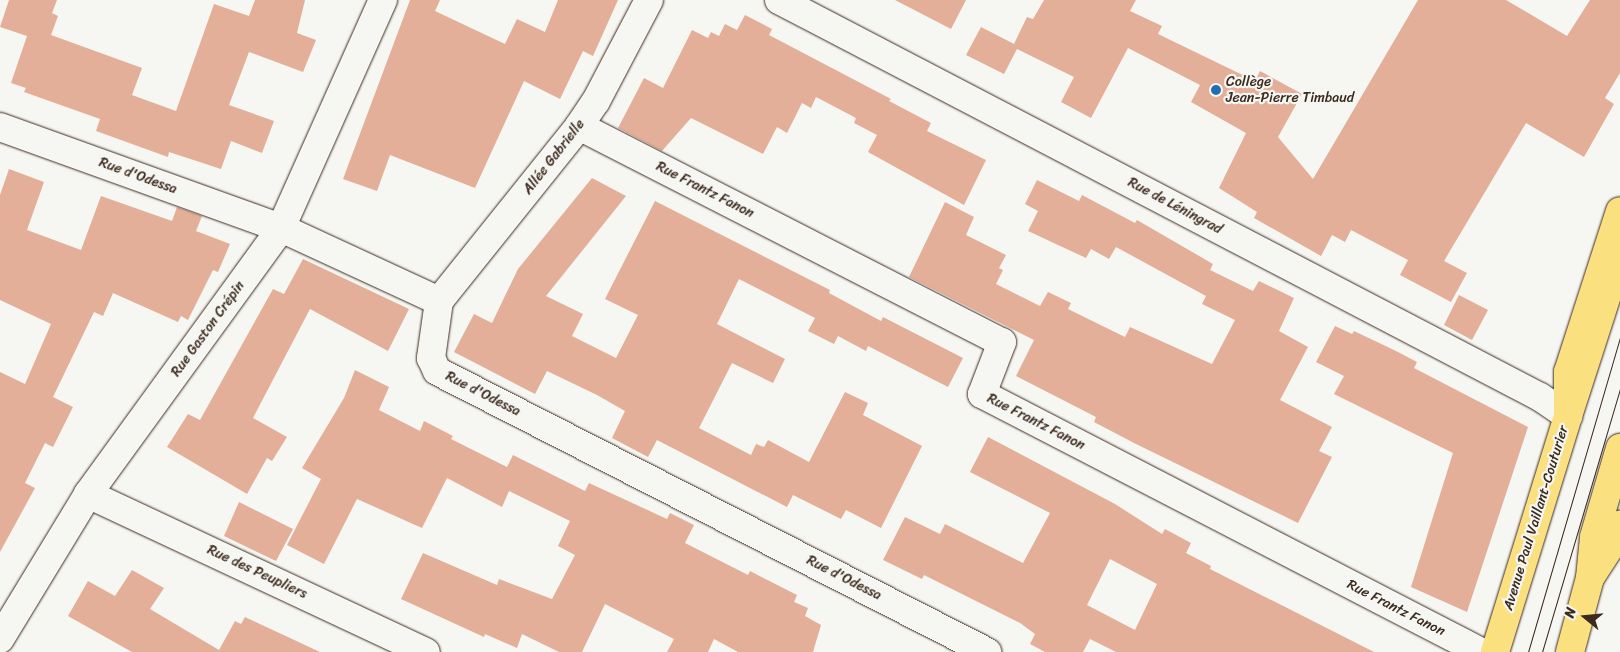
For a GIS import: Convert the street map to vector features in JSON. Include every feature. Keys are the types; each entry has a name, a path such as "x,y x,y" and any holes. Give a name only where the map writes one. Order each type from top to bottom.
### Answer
{"main road":[{"name":"Avenue Paul Vaillant-Couturier","path":"1495,652 1568,416 1568,372 1620,211"},
{"path":"1568,416 1620,255"},
{"path":"1570,652 1590,578 1594,537 1620,448"},
{"path":"1590,578 1616,538 1620,525"}],"street":[{"name":"Rue Gaston Crépin","path":"0,639 88,494 281,228 383,0"},
{"name":"Allée Gabrielle","path":"439,301 579,126 596,101 649,0"},
{"name":"Rue de Léningrad","path":"779,0 1540,397 1568,416"},
{"name":"Rue Frantz Fanon","path":"579,126 1002,342 982,394 1481,652"},
{"name":"Rue d'Odessa","path":"0,127 281,228 439,301 431,358 437,371 988,652"},
{"name":"Rue des Peupliers","path":"88,494 384,643 426,652"}],"building":[{"path":"9,0 57,0 52,13 58,16 51,35 142,68 132,95 176,111 214,4 249,16 255,0 305,0 297,33 316,40 303,72 249,52 229,105 274,121 262,153 231,141 221,169 169,152 168,157 96,131 100,119 24,92 26,88 11,83 27,36 0,27"},
{"path":"410,0 440,0 435,11 505,44 517,19 545,32 558,0 618,0 593,56 583,51 560,99 524,81 475,188 390,155 377,191 343,179"},
{"path":"895,0 966,0 951,29"},
{"path":"1044,0 1136,0 1130,11 1162,26 1158,34 1255,81 1260,71 1302,94 1278,137 1313,179 1418,0 1506,0 1567,36 1590,0 1620,0 1620,73 1605,98 1614,104 1584,157 1526,123 1444,261 1467,273 1451,302 1400,275 1408,260 1351,230 1345,242 1332,235 1321,256 1254,218 1257,212 1219,188 1246,133 1191,102 1200,85 1128,48 1091,118 1061,102 1074,77 1017,49 1004,74 966,55 981,27 1014,44 1027,17 1033,19"},
{"path":"745,15 772,29 769,35 891,99 889,101 931,123 927,131 986,160 964,205 868,152 877,135 854,123 856,118 816,97 811,108 802,103 787,133 777,127 763,154 691,118 662,151 618,128 644,78 663,88 692,30 708,38 711,32 719,36 725,24 737,30"},
{"path":"9,169 44,182 27,230 81,250 101,196 172,221 177,207 202,216 196,231 230,244 218,272 213,270 188,320 181,316 178,322 113,293 103,316 94,312 53,397 73,407 53,447 45,443 25,483 35,488 0,552 0,372 25,384 51,324 0,300 0,195"},
{"path":"592,178 626,196 546,296 583,314 572,336 616,358 638,315 605,299 655,201 830,290 829,293 881,321 883,317 963,358 948,387 868,346 866,351 838,336 834,344 808,331 815,318 739,279 717,324 785,359 773,383 732,363 699,428 751,455 756,444 764,447 768,440 809,462 845,392 868,403 863,415 922,446 881,528 846,510 841,519 793,495 787,507 657,440 648,457 612,438 625,411 597,395 547,371 535,394 454,352 474,314 492,323 518,269"},
{"path":"1037,180 1079,201 1082,195 1135,223 1137,220 1213,264 1210,270 1253,291 1259,281 1294,298 1279,331 1308,347 1280,400 1332,427 1319,451 1332,457 1298,523 1136,444 1094,422 1096,417 1016,376 1034,340 909,277 945,202 974,217 966,235 1006,255 999,268 1003,270 996,284 1040,306 1048,292 1071,303 1068,309 1125,337 1130,327 1212,364 1235,320 1202,304 1206,296 1116,247 1109,259 1091,249 1086,258 1028,231 1038,211 1025,204"},
{"path":"303,259 409,309 388,351 310,309 253,418 287,437 272,461 267,458 247,494 167,447 188,414 200,420 273,289 284,294"},
{"path":"1459,295 1488,310 1472,340 1444,325"},
{"path":"1335,326 1352,334 1354,331 1396,351 1417,362 1414,368 1528,427 1467,612 1411,587 1453,453 1334,394 1344,376 1316,362"},
{"path":"355,370 389,387 379,410 420,431 424,421 453,436 451,439 507,467 513,455 585,491 589,483 667,519 670,513 694,525 685,543 748,575 750,571 797,595 794,602 808,608 805,616 821,625 813,652 738,652 714,639 708,652 667,652 674,639 605,604 582,652 559,652 522,634 517,648 485,634 484,637 401,599 423,553 497,585 499,579 552,599 575,555 558,546 570,521 509,491 502,507 447,478 422,528 357,499 324,564 287,545 321,479 302,468 344,398"},
{"path":"988,437 1115,504 1162,534 1165,529 1191,543 1186,553 1211,566 1210,569 1374,652 1116,652 1090,639 1083,652 1045,652 1030,644 1035,634 1020,623 924,575 922,579 883,560 905,517 940,534 945,524 1023,563 1050,513 970,472","holes":["1110,559 1157,584 1135,630 1087,605"]},
{"path":"239,502 293,529 276,561 224,536"},
{"path":"132,570 164,588 150,609 219,650 235,621 241,624 245,617 320,652 132,652 68,616 88,581 115,596"}],"tram line":[{"path":"1528,652 1620,338"},
{"path":"1542,652 1620,388"}],"place":[{"name":"Collège Jean-Pierre Timbaud","path":"1216,90"}]}
